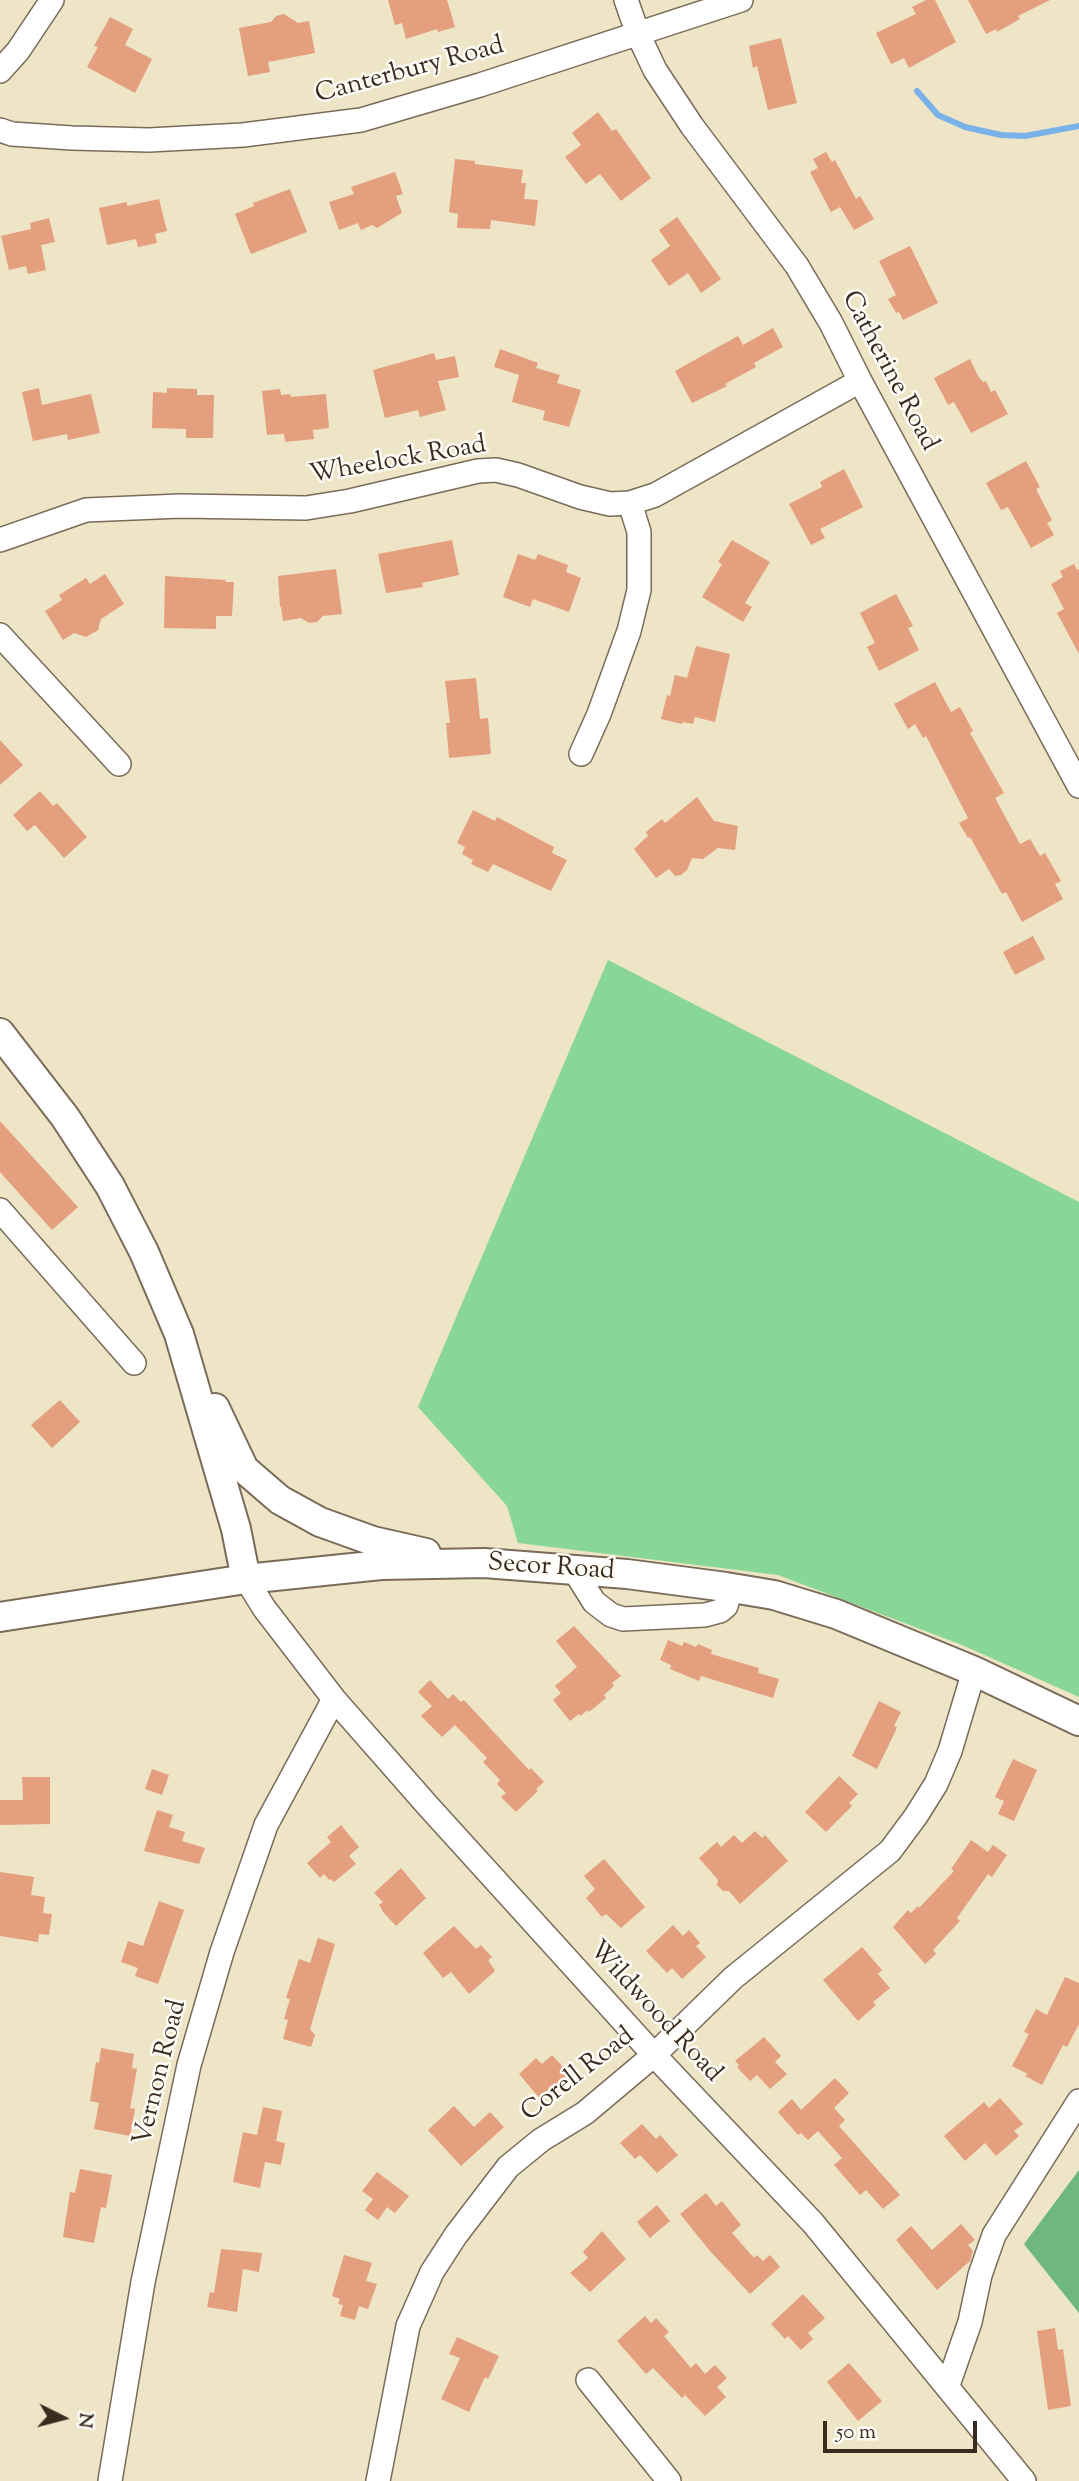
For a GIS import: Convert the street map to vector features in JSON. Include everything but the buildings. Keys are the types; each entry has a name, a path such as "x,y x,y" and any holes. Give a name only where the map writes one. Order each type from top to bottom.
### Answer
{"main road":[{"path":"0,1033 65,1117 110,1186 144,1252 178,1334 244,1469 280,1500 320,1522 373,1541 484,1563"},
{"path":"178,1334 236,1529 246,1580"},
{"name":"Secor Road","path":"0,1617 246,1580 381,1565 484,1563 628,1574 774,1595 836,1614 974,1671 1079,1721"}],"street":[{"path":"0,71 18,51 52,0"},
{"name":"Catherine Road","path":"626,0 655,70 692,125 797,266 831,323 1079,786"},
{"name":"Canterbury Road","path":"0,130 12,134 149,140 255,134 348,122 480,85 741,0"},
{"name":"Wheelock Road","path":"0,540 86,510 180,506 306,508 350,501 478,471 496,470 518,475 580,497 610,504 630,503 655,495 860,381"},
{"path":"581,754 599,714 629,631 639,590 639,532 630,503"},
{"path":"0,635 119,764"},
{"path":"0,1210 134,1363"},
{"path":"574,1570 594,1602 611,1615 623,1619 705,1615 720,1611 726,1605 731,1587"},
{"name":"Wildwood Road","path":"246,1580 264,1608 334,1699 654,2055 813,2223 948,2385 1022,2480"},
{"name":"Corell Road","path":"379,2481 408,2326 432,2273 456,2235 508,2167 541,2140 585,2113 654,2055 733,1978 890,1851 936,1784 950,1751 974,1671"},
{"name":"Vernon Road","path":"110,2481 143,2282 193,2053 222,1952 265,1825 334,1699"},
{"path":"948,2385 970,2322 994,2235 1079,2101"},
{"path":"588,2379 669,2481"}],"green space":[{"path":"608,960 1079,1202 1079,1697 962,1645 778,1575 518,1543 507,1506 418,1407"},
{"path":"1079,2170 1079,2313 1024,2244"}],"waterway":[{"path":"917,91 938,115 965,127 1001,135 1025,136 1079,126"}]}
